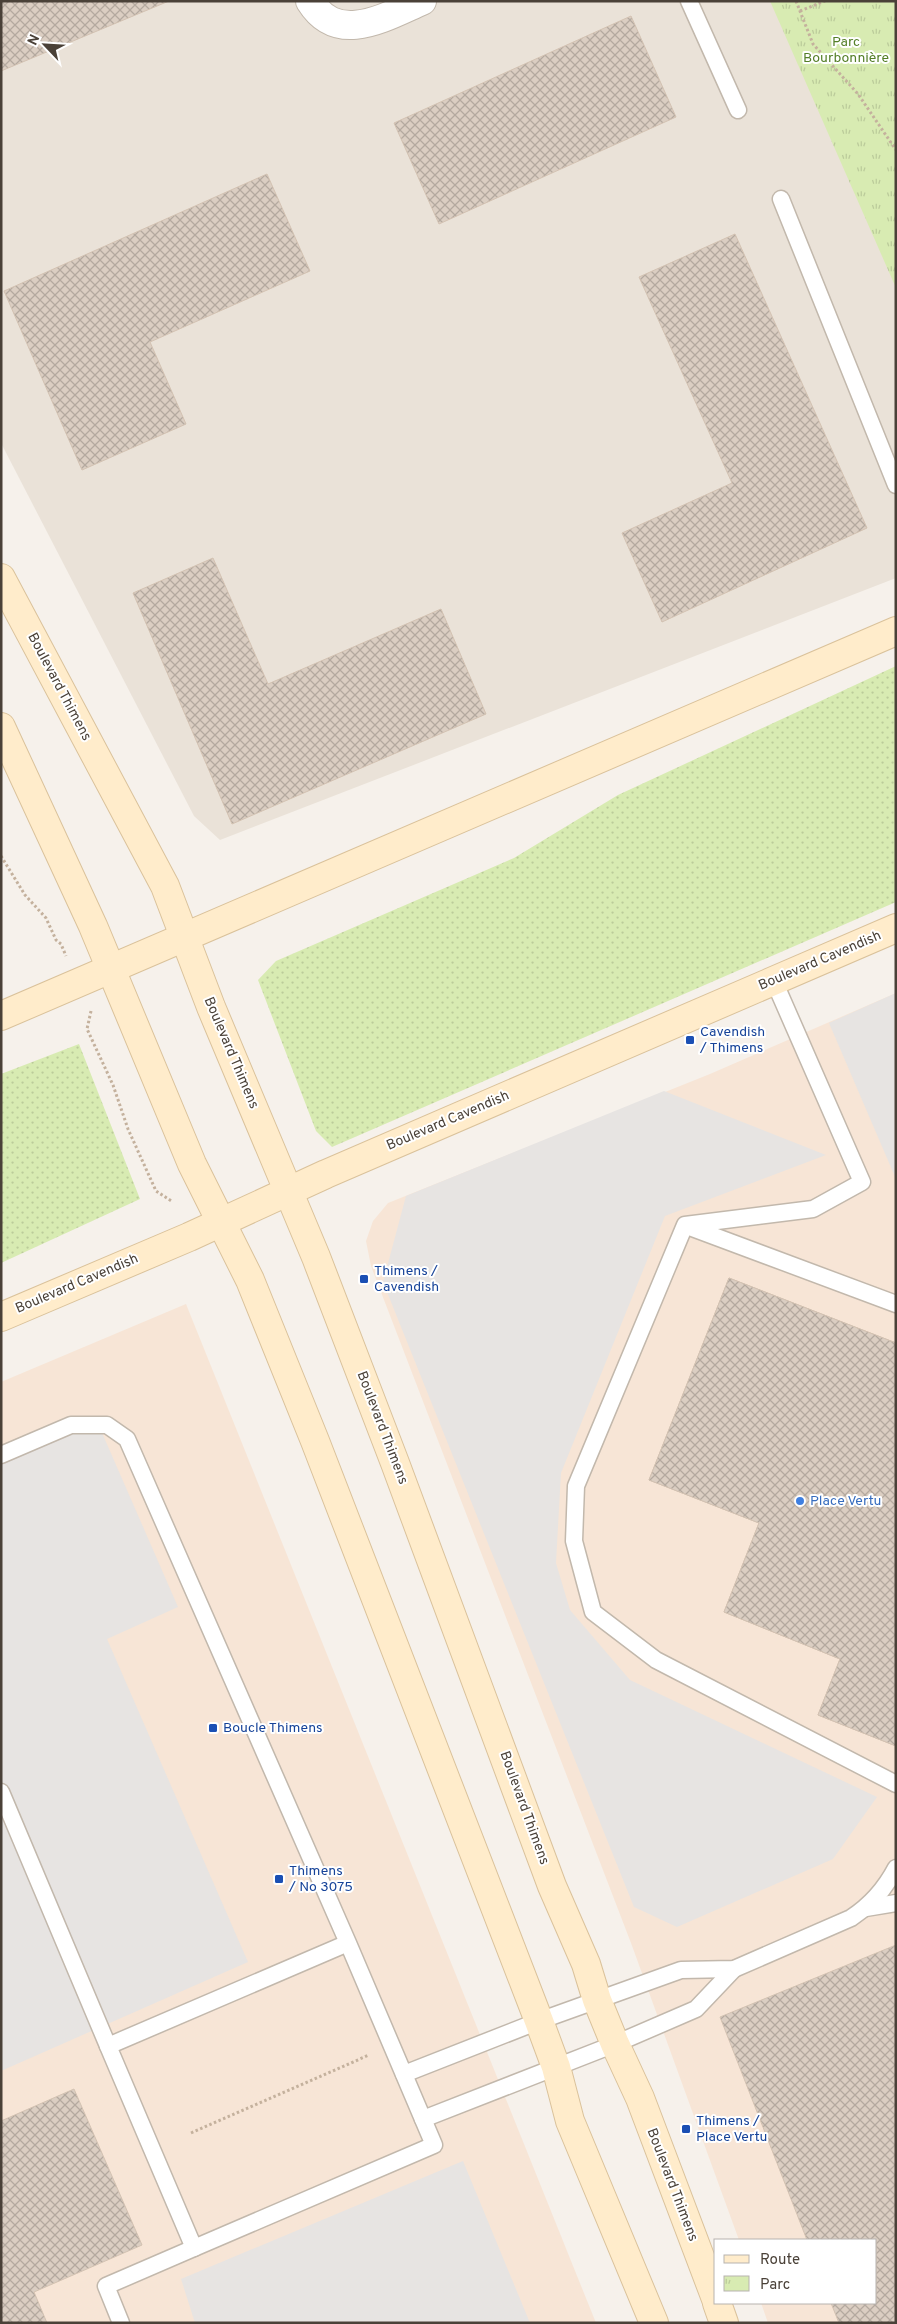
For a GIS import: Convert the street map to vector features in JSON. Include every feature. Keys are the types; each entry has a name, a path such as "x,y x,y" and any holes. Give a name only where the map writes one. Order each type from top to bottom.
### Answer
{"street":[{"path":"310,1 317,14 335,24 358,26 422,1"},
{"name":"Boulevard Thimens","path":"1,578 158,870 211,1007 290,1190 396,1463 552,1886 586,1964 597,2000 615,2044 640,2098 714,2296"},
{"path":"1,1016 896,631"},
{"path":"1,727 110,968 192,1164 250,1280 315,1441 539,2022 556,2067 570,2121 654,2323"},
{"name":"Boulevard Cavendish","path":"1,1317 896,928"},
{"name":"Boulevard Thimens","path":"717,2304 724,2323"}],"lane":[{"path":"689,1 738,110"},
{"path":"781,200 896,485"},
{"path":"685,1226 813,1209 862,1182 774,980"},
{"path":"685,1226 896,1304"},
{"path":"685,1226 576,1486 574,1541 593,1612 656,1660 896,1784"},
{"path":"1,1455 71,1425 107,1425 126,1439 348,1943 434,2145 106,2286 121,2323"},
{"path":"1,1792 194,2248"},
{"path":"404,2074 681,1970 734,1968 851,1918 866,1908 889,1881 896,1868"},
{"path":"866,1908 896,1903"},
{"path":"108,2046 348,1943"},
{"path":"423,2119 615,2044 696,2009 734,1968"}],"path":[{"path":"796,1 813,44 858,94 896,150"},
{"path":"800,11 824,1"},
{"path":"1,856 25,895 46,918 56,940"},
{"path":"90,1016 87,1029 113,1085 128,1129 156,1191 167,1197"},
{"path":"190,2134 372,2054"}],"shaded area":[{"path":"1,1 896,1 896,578 220,840 194,816 1,443"},
{"path":"896,993 896,2323 768,2323 761,2304 877,2304 877,2239 739,2239 631,1943 371,1266 366,1241 373,1221 388,1203 710,1074"},
{"path":"896,993 896,1179 829,1023"},
{"path":"664,1091 826,1155 665,1216 561,1473 556,1563 570,1610 630,1680 877,1797 833,1859 677,1927 634,1907 383,1282 406,1196"},
{"path":"186,1304 596,2323 1,2323 1,1382"},
{"path":"96,1419 178,1607 107,1639 248,1962 1,2071 1,1461"},
{"path":"463,2161 530,2323 195,2323 181,2279"}],"green space":[{"name":"Parc Bourbonnière","path":"770,1 896,1 896,288"},
{"path":"896,666 896,902 332,1147 316,1131 258,980 276,961 514,858 618,795"},
{"path":"79,1044 140,1199 1,1263 1,1074"}],"building":[{"path":"1,1 169,1 1,71"},
{"path":"631,16 676,117 439,224 394,123"},
{"path":"267,174 310,271 150,342 186,424 82,470 4,291"},
{"path":"735,234 867,528 662,622 622,533 732,483 639,277"},
{"path":"213,558 268,684 441,609 486,714 232,824 133,593"},
{"name":"Place Vertu","path":"729,1278 896,1343 896,1746 818,1715 840,1659 724,1612 759,1523 649,1480"},
{"name":"Place Vertu","path":"729,1278 896,1343 896,1746 818,1715 840,1659 724,1612 759,1523 649,1480"},
{"path":"896,1945 896,2323 839,2323 831,2304 877,2304 877,2239 807,2239 720,2017"},
{"path":"74,2089 142,2245 34,2292 47,2323 1,2323 1,2121"}],"place":[{"name":"Cavendish / Thimens","path":"690,1040"},
{"name":"Thimens / Cavendish","path":"364,1279"},
{"name":"Place Vertu","path":"800,1501"},
{"name":"Boucle Thimens","path":"213,1728"},
{"name":"Thimens / No 3075","path":"279,1879"},
{"name":"Thimens / Place Vertu","path":"686,2129"}]}
